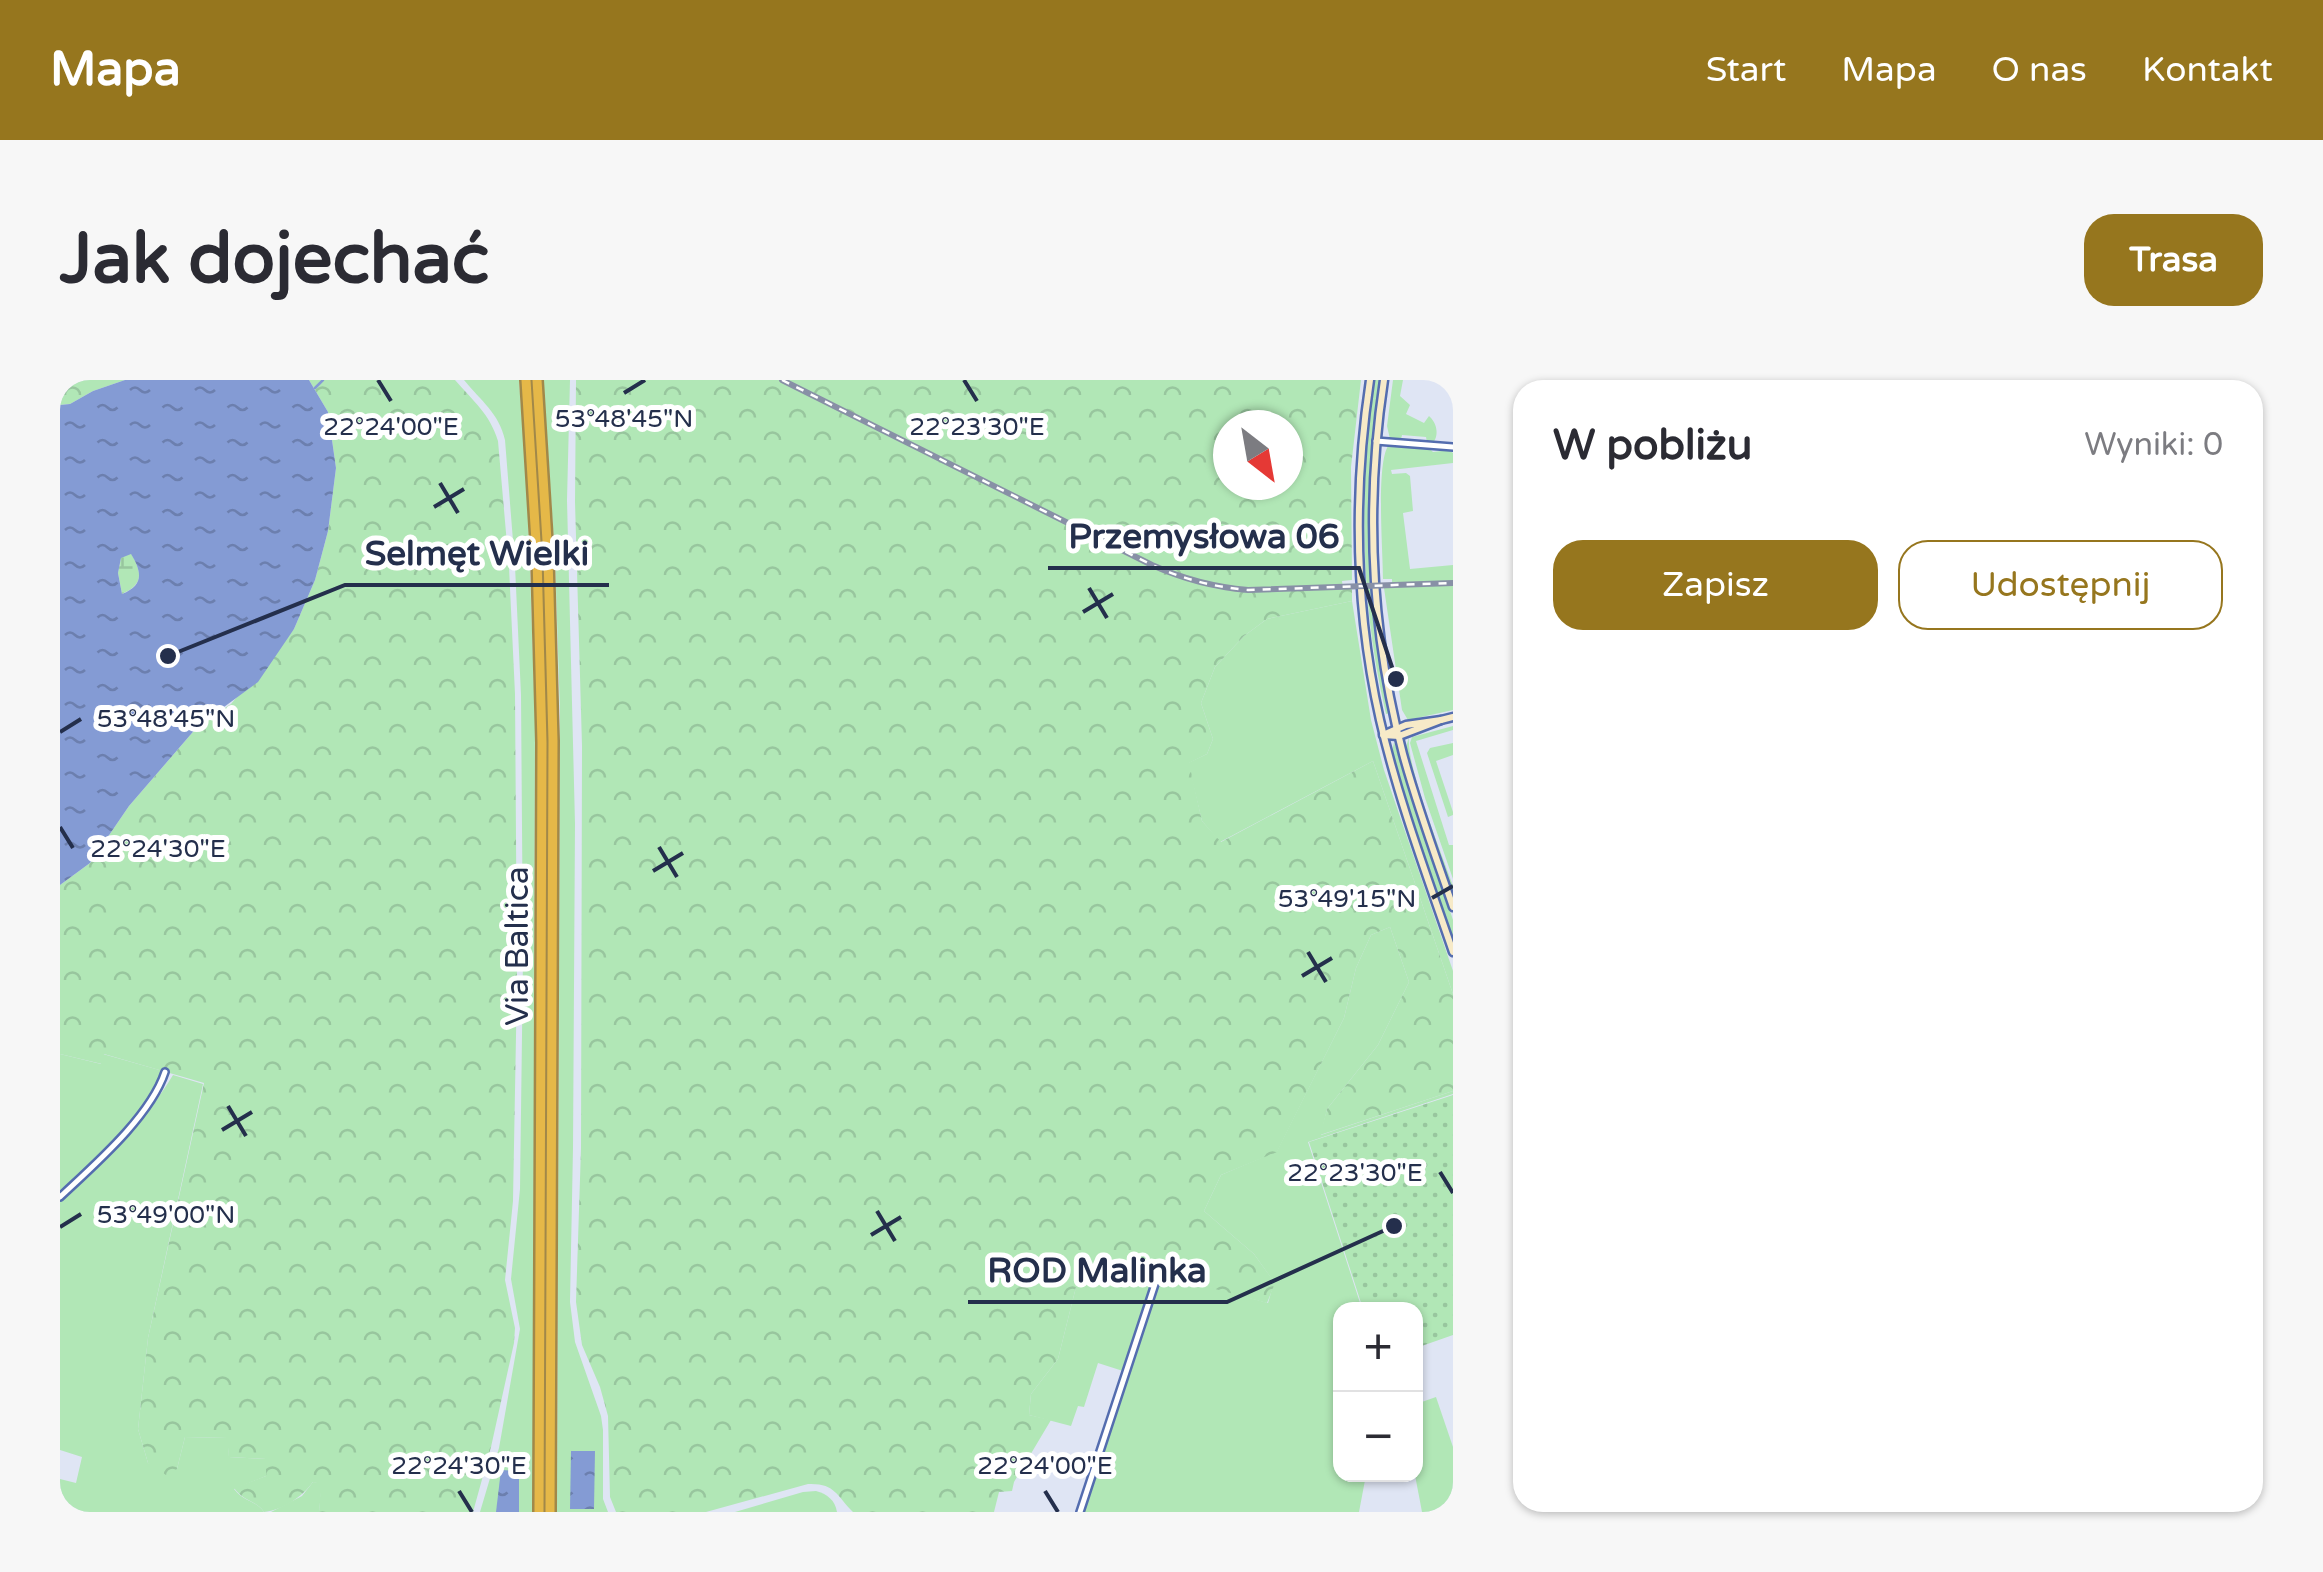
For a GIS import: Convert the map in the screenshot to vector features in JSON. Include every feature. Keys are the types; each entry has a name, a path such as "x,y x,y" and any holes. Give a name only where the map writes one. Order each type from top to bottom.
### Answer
{"highway":[{"name":"Via Baltica","path":"526,380 537,558 542,743 539,1512"},
{"name":"Via Baltica","path":"536,380 548,557 553,741 550,1512"}],"main road":[{"path":"1370,380 1360,477 1360,564 1369,660 1383,735 1453,952"},
{"path":"1384,380 1376,441 1373,530 1385,670 1416,801 1453,908"},
{"path":"1383,735 1453,716"}],"street":[{"path":"1376,441 1453,448"},
{"path":"60,1197 115,1144 157,1090 165,1072"},
{"path":"1080,1512 1156,1281"}],"green space":[{"path":"60,380 125,380 60,405"},
{"path":"309,380 455,380 486,415 498,441 515,694 517,981 513,1201 505,1280 515,1328 491,1447 473,1512 319,1512 321,1484 313,1482 292,1502 264,1512 234,1488 266,1476 266,1459 229,1457 227,1438 185,1437 177,1469 166,1475 148,1463 138,1429 148,1338 204,1083 104,1054 102,1064 60,1054 60,885 90,863 129,806 198,726 231,704 294,629 315,580 328,531 336,468 328,412"},
{"path":"464,380 519,380 527,485 535,716 533,1512 480,1512 499,1448 520,1329 511,1279 520,1189 521,695 505,440 494,415"},
{"path":"529,380 533,380 545,567 550,741 546,1512 546,742 542,583"},
{"path":"543,380 570,380 567,500 575,824 570,1302 575,1342 601,1416 603,1499 608,1512 557,1512 560,713"},
{"path":"576,380 1361,380 1351,467 1352,580 1342,581 1343,589 1352,589 1352,601 1267,619 1244,636 1215,667 1201,703 1213,739 1207,754 1189,763 1202,821 1221,842 1373,761 1453,994 1453,1091 1320,1135 1327,1109 1378,1045 1409,982 1390,927 1371,935 1356,968 1344,1018 1277,1152 1221,1175 1204,1211 1254,1254 1275,1283 1267,1303 1156,1273 1107,1287 1076,1287 1058,1359 1031,1394 1029,1415 1051,1420 1012,1491 999,1492 994,1512 853,1512 830,1488 808,1484 706,1512 616,1512 610,1497 608,1416 582,1345 576,1302 581,1148 582,746"},
{"path":"1374,380 1380,380 1371,464 1370,547 1376,631 1390,713 1386,714 1371,631 1365,548 1366,464"},
{"path":"1393,380 1403,380 1400,396 1410,405 1406,414 1424,423 1429,416 1434,421 1437,432 1433,443 1427,442 1426,437 1402,435 1401,440 1390,439 1387,426"},
{"path":"1388,446 1453,453 1453,463 1391,470 1392,474 1410,476 1413,511 1403,513 1410,569 1453,565 1453,710 1408,720 1402,710 1384,588 1392,588 1392,579 1383,579 1381,489"},
{"path":"131,553 139,577 122,594 118,573 121,557"},
{"path":"1352,601 1371,720 1384,770 1453,971 1453,994 1373,761 1220,842 1202,821 1188,763 1207,754 1213,739 1201,703 1215,667 1244,636 1267,619"},
{"path":"1453,726 1453,730 1416,741 1449,845 1453,845 1453,879 1410,743 1412,737"},
{"path":"1409,737 1419,788 1453,894 1414,776 1406,747"},
{"path":"1394,742 1453,920 1453,939 1400,784 1392,752"},
{"path":"1453,743 1453,755 1436,761 1453,812 1448,817 1427,753 1430,748"},
{"path":"1390,927 1409,982 1378,1045 1327,1109 1321,1135 1453,1094 1308,1142 1360,1302 1333,1302 1333,1482 1365,1482 1359,1512 1083,1512 1158,1281 1153,1280 1123,1371 1098,1363 1084,1407 1078,1406 1071,1426 1029,1415 1031,1394 1058,1359 1076,1287 1107,1287 1156,1272 1268,1303 1274,1282 1254,1254 1204,1211 1221,1175 1277,1151 1344,1018 1356,968 1371,935"},
{"path":"60,1054 101,1064 103,1054 163,1071 133,1121 60,1193"},
{"path":"173,1075 203,1084 148,1338 138,1429 148,1463 177,1469 185,1437 228,1438 229,1457 266,1459 266,1476 234,1489 264,1512 65,1512 60,1508 60,1479 76,1483 82,1457 60,1450 60,1201 135,1126"},
{"path":"1453,1095 1453,1335 1423,1346 1423,1302 1361,1302 1309,1142"},
{"path":"1436,1397 1453,1447 1453,1512 1422,1512 1416,1482 1423,1482 1423,1402"},
{"path":"313,1482 322,1483 319,1512 271,1512 302,1496"},
{"path":"816,1491 830,1498 837,1512 735,1512 803,1492"}],"water":[{"path":"125,380 309,380 328,412 336,468 328,531 315,580 294,629 258,682 198,726 129,806 90,863 60,885 60,405","holes":["131,554 139,577 122,594 118,573 121,558"]},
{"path":"571,1451 595,1451 594,1509 570,1509"},
{"path":"501,1470 519,1471 519,1512 496,1512"}],"waterway":[{"path":"315,388 323,380"}],"railway":[{"path":"782,380 1152,565 1187,578 1248,590 1453,583"}],"place":[{"name":"Selmęt Wielki","path":"168,656"},
{"name":"Przemysłowa 06","path":"1396,679"},
{"name":"ROD Malinka","path":"1394,1226"}]}
